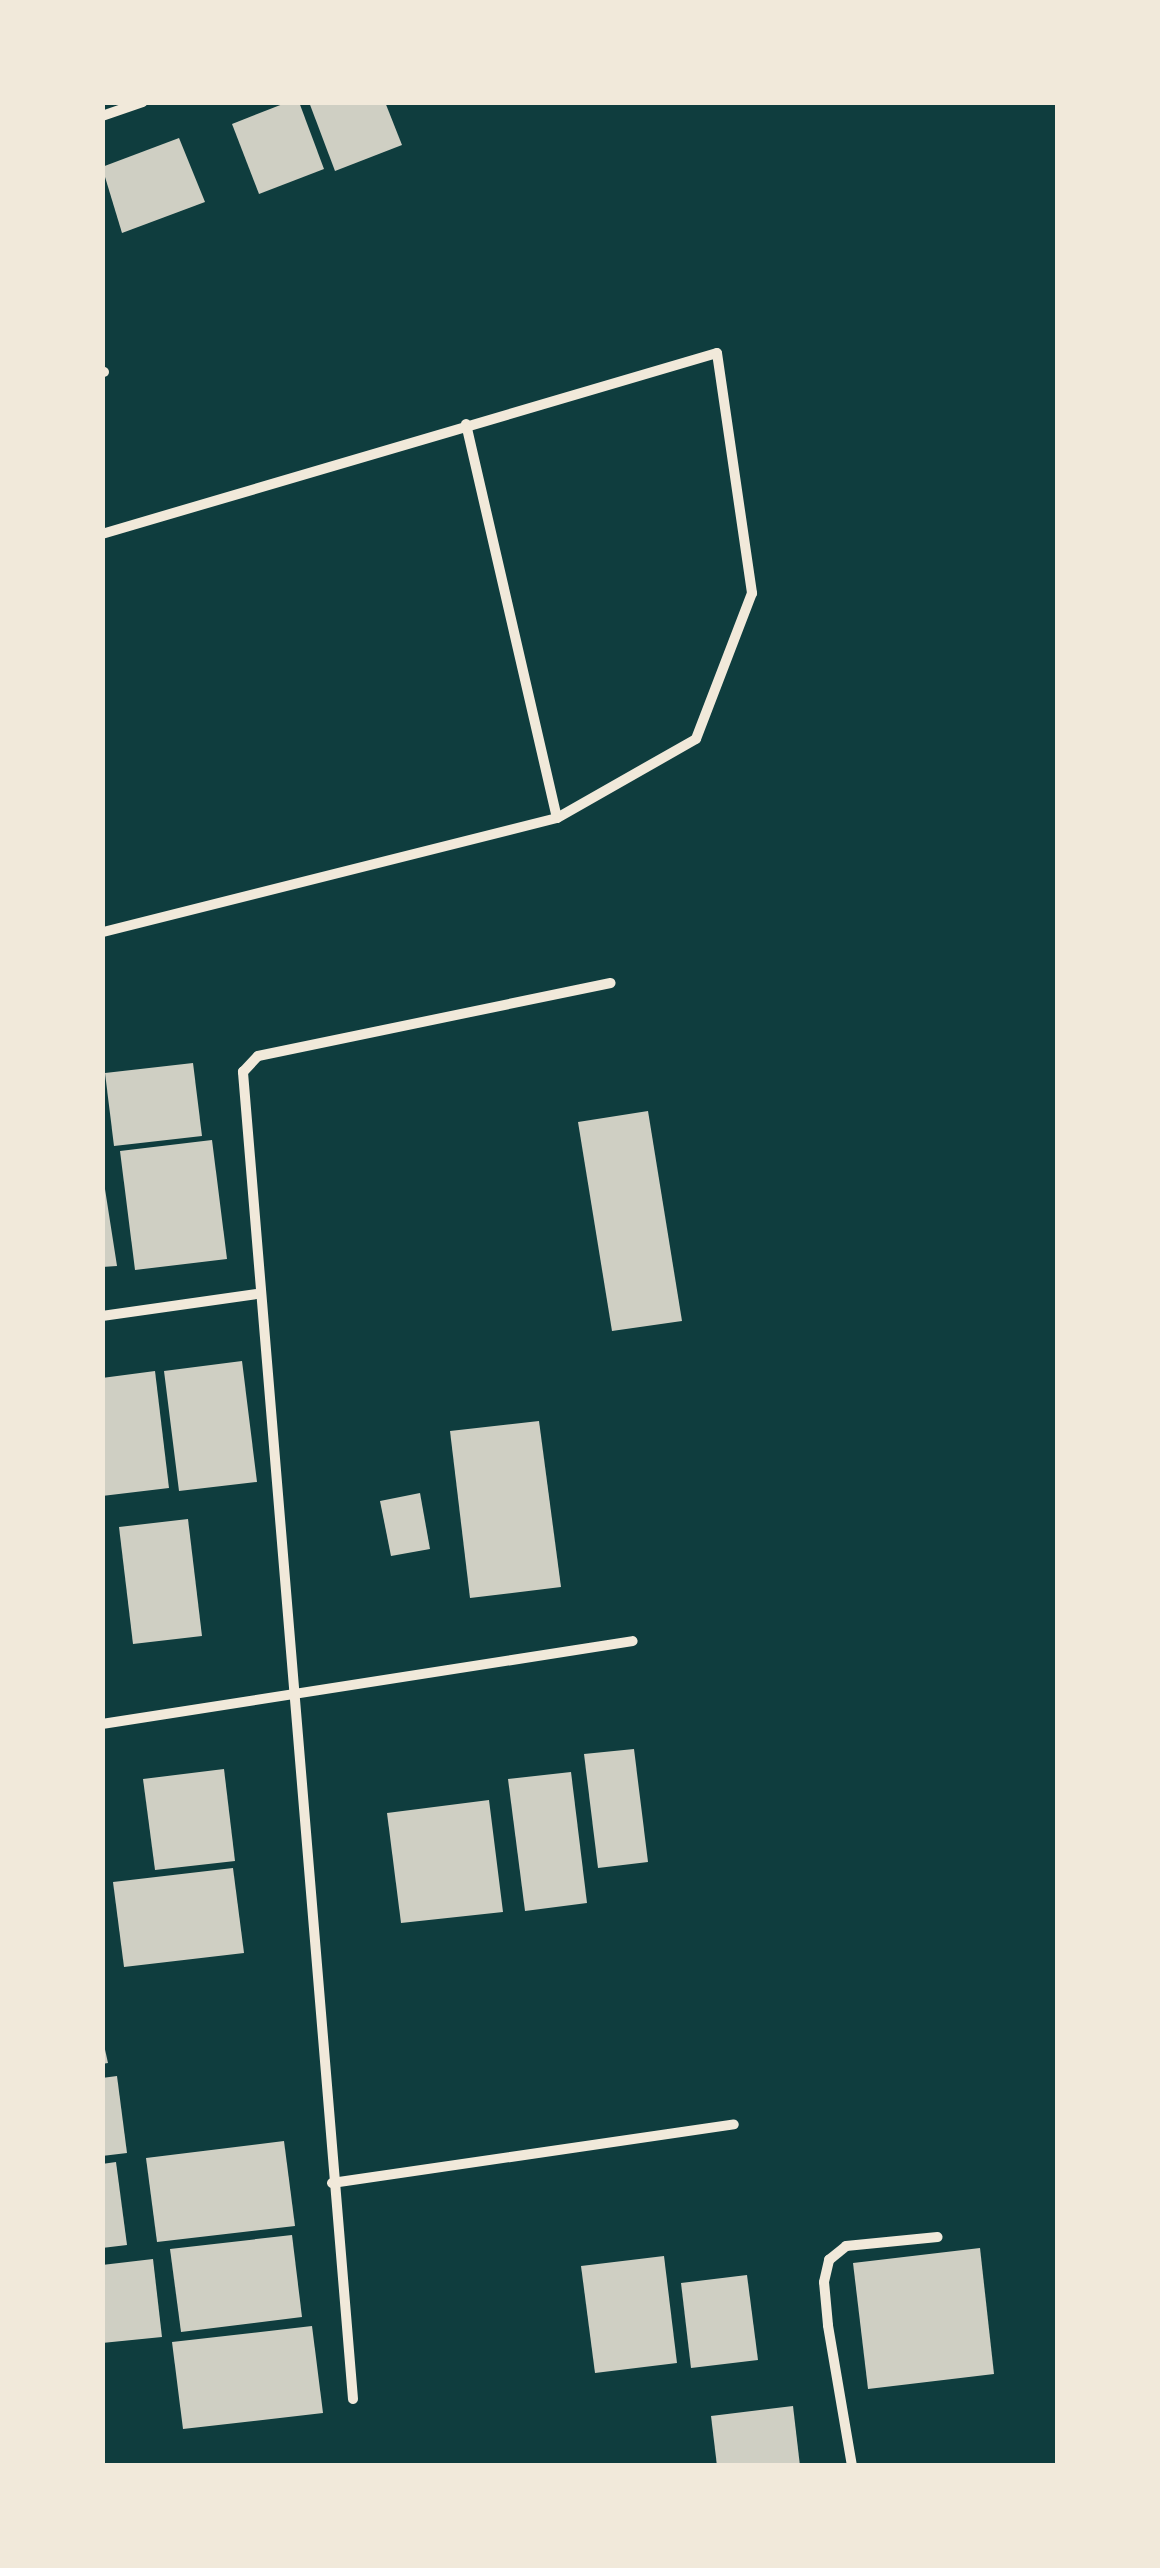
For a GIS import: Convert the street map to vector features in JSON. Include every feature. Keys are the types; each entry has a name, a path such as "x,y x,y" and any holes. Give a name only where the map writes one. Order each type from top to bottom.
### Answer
{"street":[{"path":"102,116 144,102"},
{"path":"102,534 717,353 752,593 696,739 556,818 102,932"},
{"path":"466,424 556,818"},
{"path":"353,2399 240,1091 243,1072 258,1056 611,983"},
{"path":"102,1316 257,1294"},
{"path":"102,1724 633,1641"},
{"path":"332,2183 734,2124"},
{"path":"852,2466 828,2325 824,2282 830,2260 846,2246 938,2237"}],"building":[{"path":"288,102 299,102 324,169 259,194 232,124"},
{"path":"309,102 385,102 402,145 335,171"},
{"path":"179,138 205,202 122,233 102,167"},
{"path":"193,1063 202,1136 114,1146 105,1073"},
{"path":"648,1111 682,1321 612,1331 578,1122"},
{"path":"212,1140 227,1259 135,1270 120,1151"},
{"path":"102,1170 117,1266 102,1267"},
{"path":"242,1361 257,1482 179,1491 164,1371"},
{"path":"155,1371 169,1488 102,1496 102,1378"},
{"path":"539,1421 561,1587 470,1598 450,1431"},
{"path":"420,1493 430,1549 391,1556 380,1501"},
{"path":"188,1519 202,1636 133,1644 119,1527"},
{"path":"634,1749 648,1862 598,1868 584,1754"},
{"path":"224,1769 235,1861 155,1870 143,1779"},
{"path":"571,1772 587,1903 525,1911 508,1779"},
{"path":"489,1800 503,1912 401,1923 387,1813"},
{"path":"233,1868 244,1953 124,1967 113,1882"},
{"path":"102,2036 108,2063 102,2064"},
{"path":"117,2076 127,2153 102,2156 102,2078"},
{"path":"284,2141 295,2226 157,2242 146,2158"},
{"path":"116,2162 127,2245 102,2248 102,2164"},
{"path":"292,2235 302,2317 181,2332 170,2249"},
{"path":"980,2248 994,2374 868,2389 853,2263"},
{"path":"664,2256 677,2363 595,2373 581,2266"},
{"path":"153,2259 162,2337 102,2343 102,2265"},
{"path":"747,2275 758,2360 691,2368 681,2283"},
{"path":"312,2326 323,2413 183,2429 172,2342"},
{"path":"793,2406 800,2466 717,2466 711,2416"}]}
